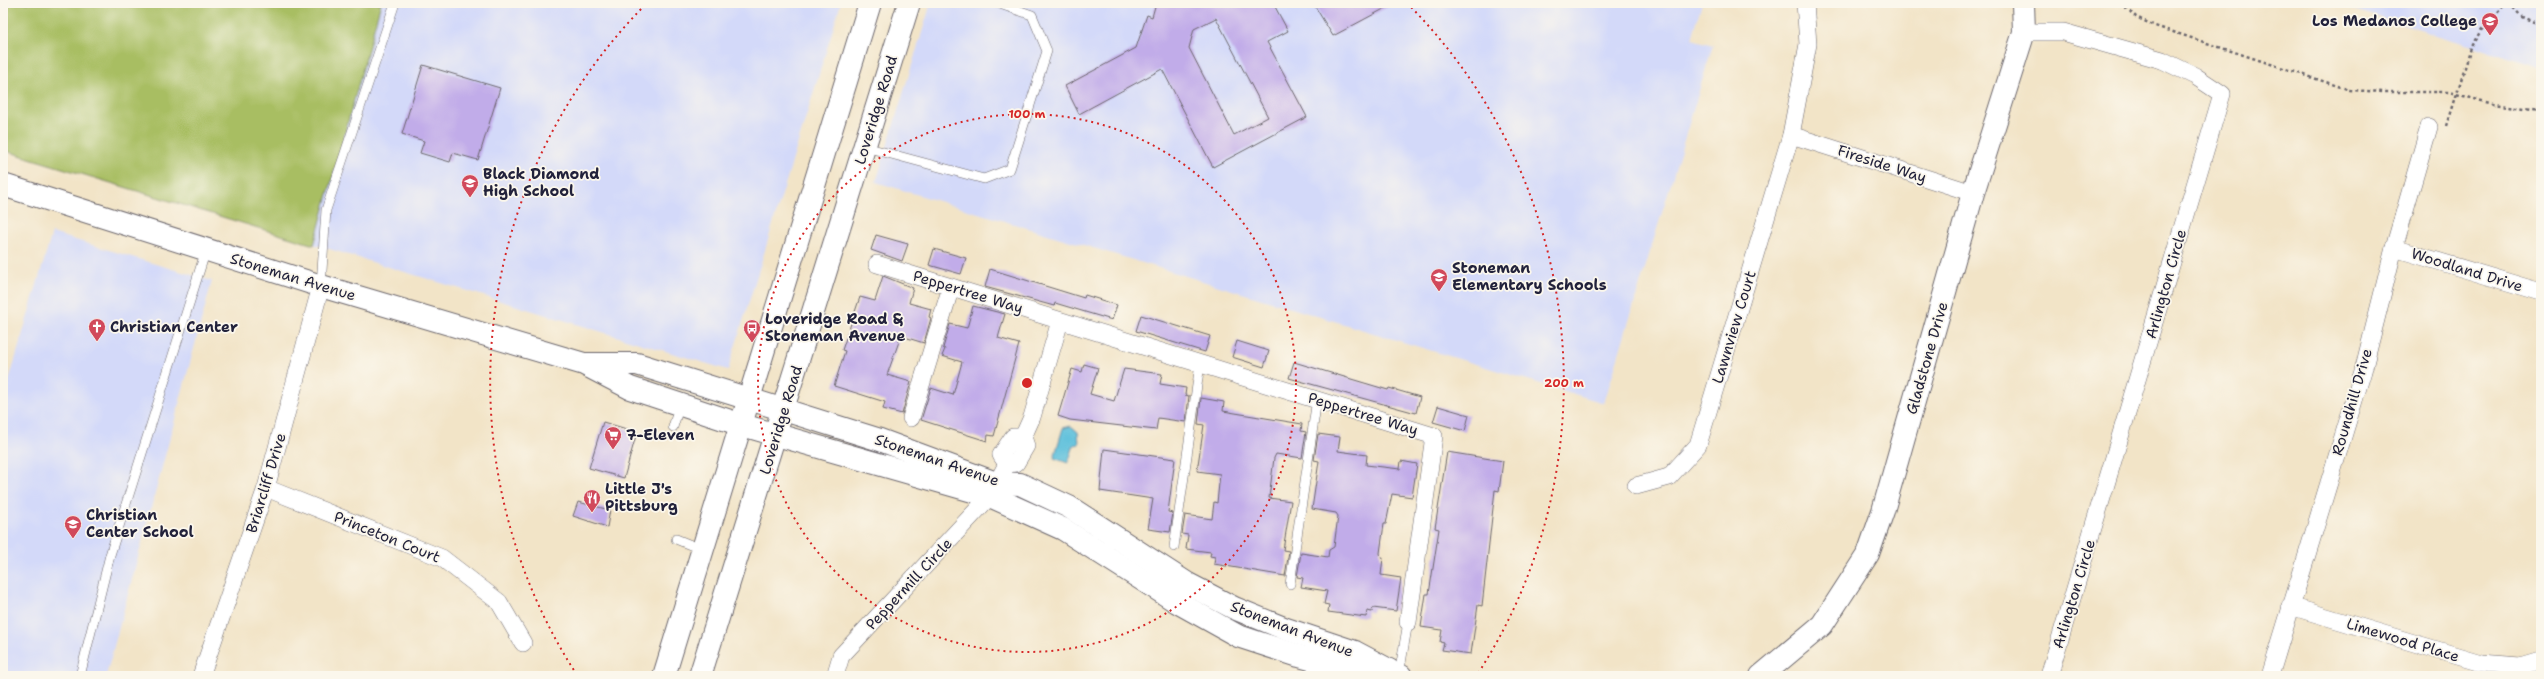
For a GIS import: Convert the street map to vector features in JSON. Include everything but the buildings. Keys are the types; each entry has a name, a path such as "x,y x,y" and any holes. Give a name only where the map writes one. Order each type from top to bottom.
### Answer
{"street":[{"path":"664,676 870,3"},
{"name":"Loveridge Road","path":"700,676 777,435 909,3"},
{"name":"Lawnview Court","path":"1636,486 1669,477 1698,445 1792,135 1808,44 1805,3"},
{"name":"Gladstone Drive","path":"1761,676 1822,625 1868,554 1883,511 1973,193 2024,32 2023,3"},
{"name":"Arlington Circle","path":"2024,32 2063,32 2162,60 2195,76 2222,94 2049,676"},
{"name":"Roundhill Drive","path":"2270,676 2290,606 2363,371 2394,248 2429,127"},
{"name":"Fireside Way","path":"1792,135 1973,193"},
{"name":"Stoneman Avenue","path":"3,185 321,286 584,364 630,388 742,425 993,489"},
{"name":"Woodland Drive","path":"2394,248 2541,292"},
{"name":"Peppertree Way","path":"877,264 1434,436 1408,622"},
{"name":"Briarcliff Drive","path":"201,676 266,488 321,286"},
{"path":"911,418 951,287"},
{"path":"993,489 1007,464 1016,463 1026,446 1023,437 1032,417 1060,321"},
{"name":"Stoneman Avenue","path":"584,364 637,364 880,440 993,489 1063,529 1178,602 1238,636 1299,656 1350,670 1400,676"},
{"name":"Princeton Court","path":"266,488 442,558 499,602 523,643"},
{"name":"Peppermill Circle","path":"835,676 841,656 993,489"},
{"name":"Limewood Place","path":"2290,606 2482,663 2521,666 2541,660"}],"lane":[{"path":"321,286 326,210 395,3"},
{"path":"865,147 984,179 1010,169 1047,51 1032,14 997,3"},
{"path":"80,676 112,548 206,250"},
{"path":"1174,546 1200,364"},
{"path":"1290,584 1317,399"},
{"path":"673,427 680,404"},
{"path":"676,539 703,550"},
{"name":"Peppertree Way","path":"1400,676 1408,622"}],"path":[{"path":"2121,3 2136,17 2155,26 2335,86 2365,92 2424,90 2456,94 2493,104 2541,110"},
{"path":"2429,127 2445,132 2456,94 2476,38 2508,3 2522,17 2541,25"}],"shaded area":[{"name":"Black Diamond High School","path":"3,3 841,3 728,370 3,150"},
{"name":"Stoneman Elementary Schools","path":"931,3 1702,3 1692,39 1713,45 1604,403 876,182"},
{"name":"Los Medanos College","path":"2340,3 2541,3 2541,67 2338,5"},
{"name":"Christian Center School","path":"52,233 212,281 106,676 3,676 3,401"}],"green space":[{"path":"4,3 381,3 314,245 3,150"}],"water":[{"path":"1071,426 1078,432 1079,444 1074,445 1068,463 1054,458 1063,428"}],"place":[{"name":"Los Medanos College","path":"2490,36"},
{"name":"Black Diamond High School","path":"470,198"},
{"name":"Stoneman Elementary Schools","path":"1439,292"},
{"name":"Christian Center","path":"97,342"},
{"name":"Loveridge Road & Stoneman Avenue","path":"752,343"},
{"name":"7-Eleven","path":"613,450"},
{"name":"Little J's Pittsburg","path":"592,513"},
{"name":"Christian Center School","path":"73,539"}]}
